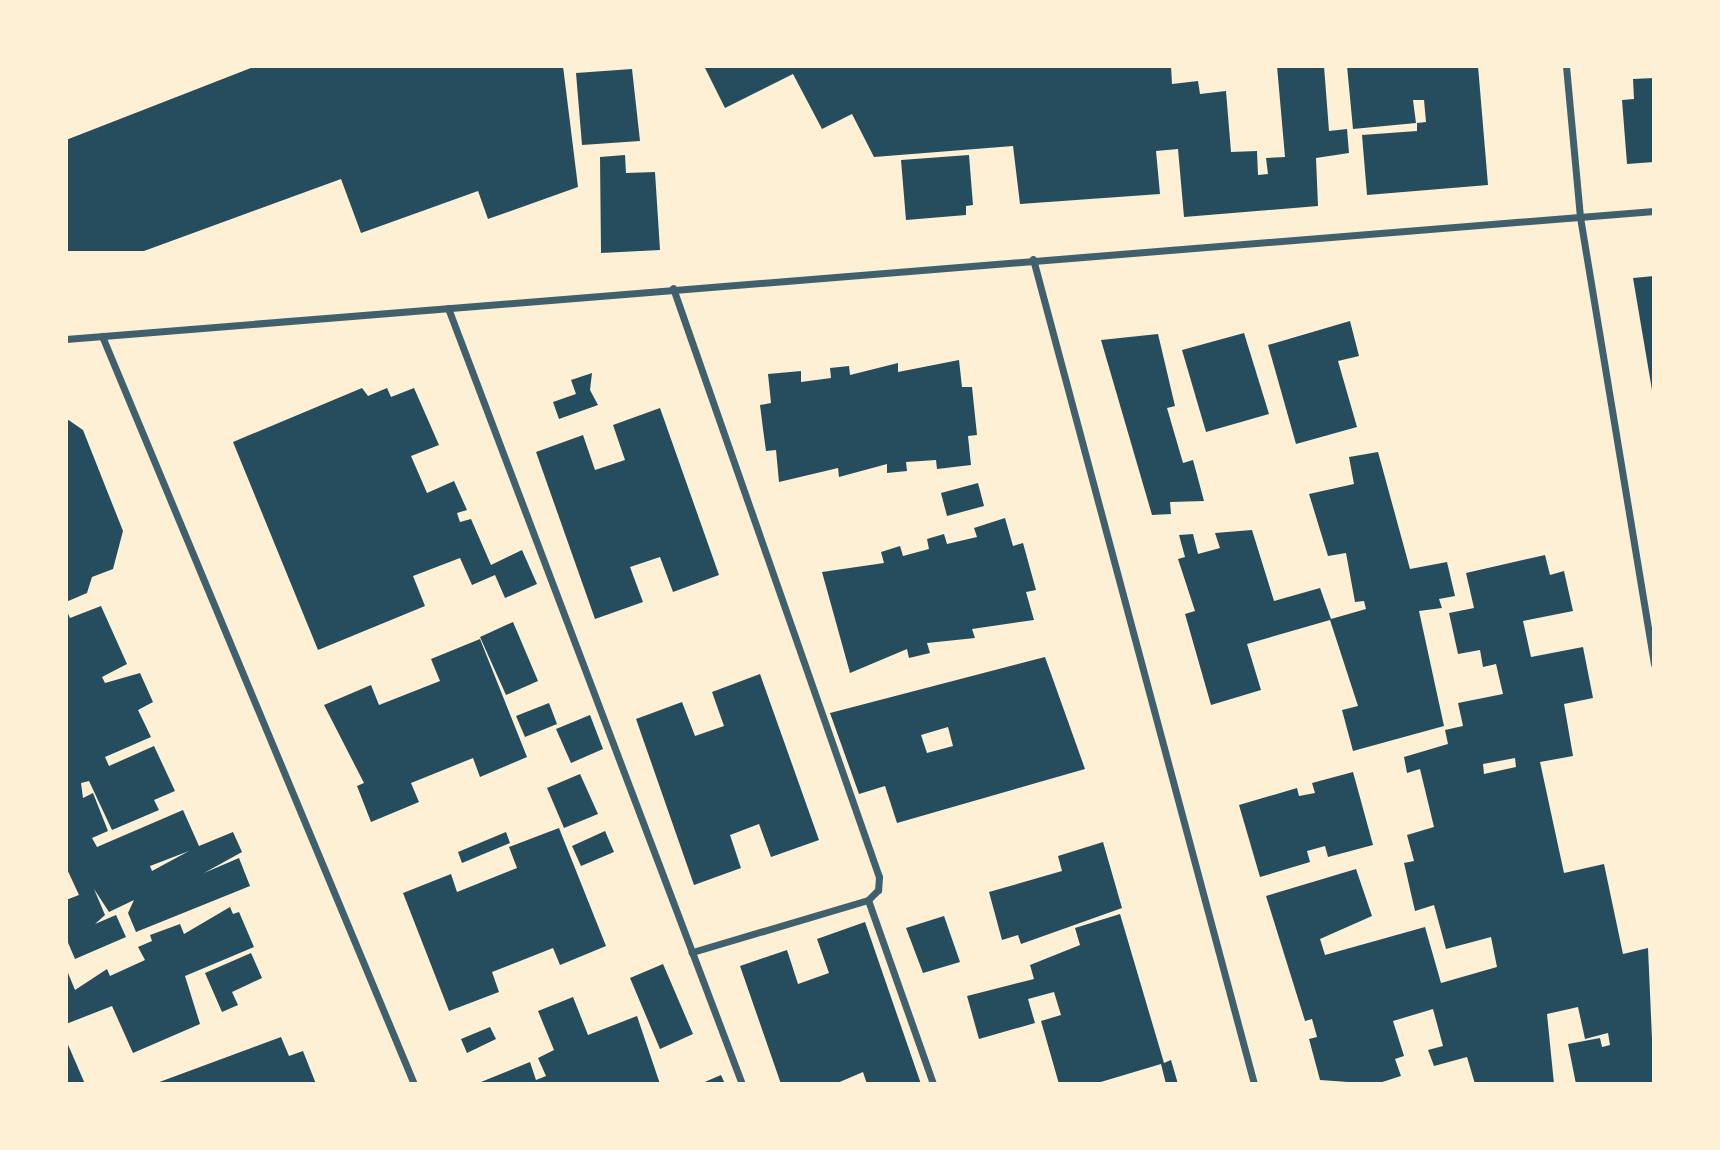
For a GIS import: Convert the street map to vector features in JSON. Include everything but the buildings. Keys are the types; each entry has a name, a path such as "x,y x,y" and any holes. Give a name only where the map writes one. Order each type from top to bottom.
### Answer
{"street":[{"path":"1566,66 1580,217 1654,664"},
{"path":"66,339 1654,211"},
{"path":"1034,259 1254,1083"},
{"path":"673,288 879,877 878,890 868,900 692,952"},
{"path":"448,308 742,1083"},
{"path":"103,336 414,1083"},
{"path":"868,900 933,1083"}]}
